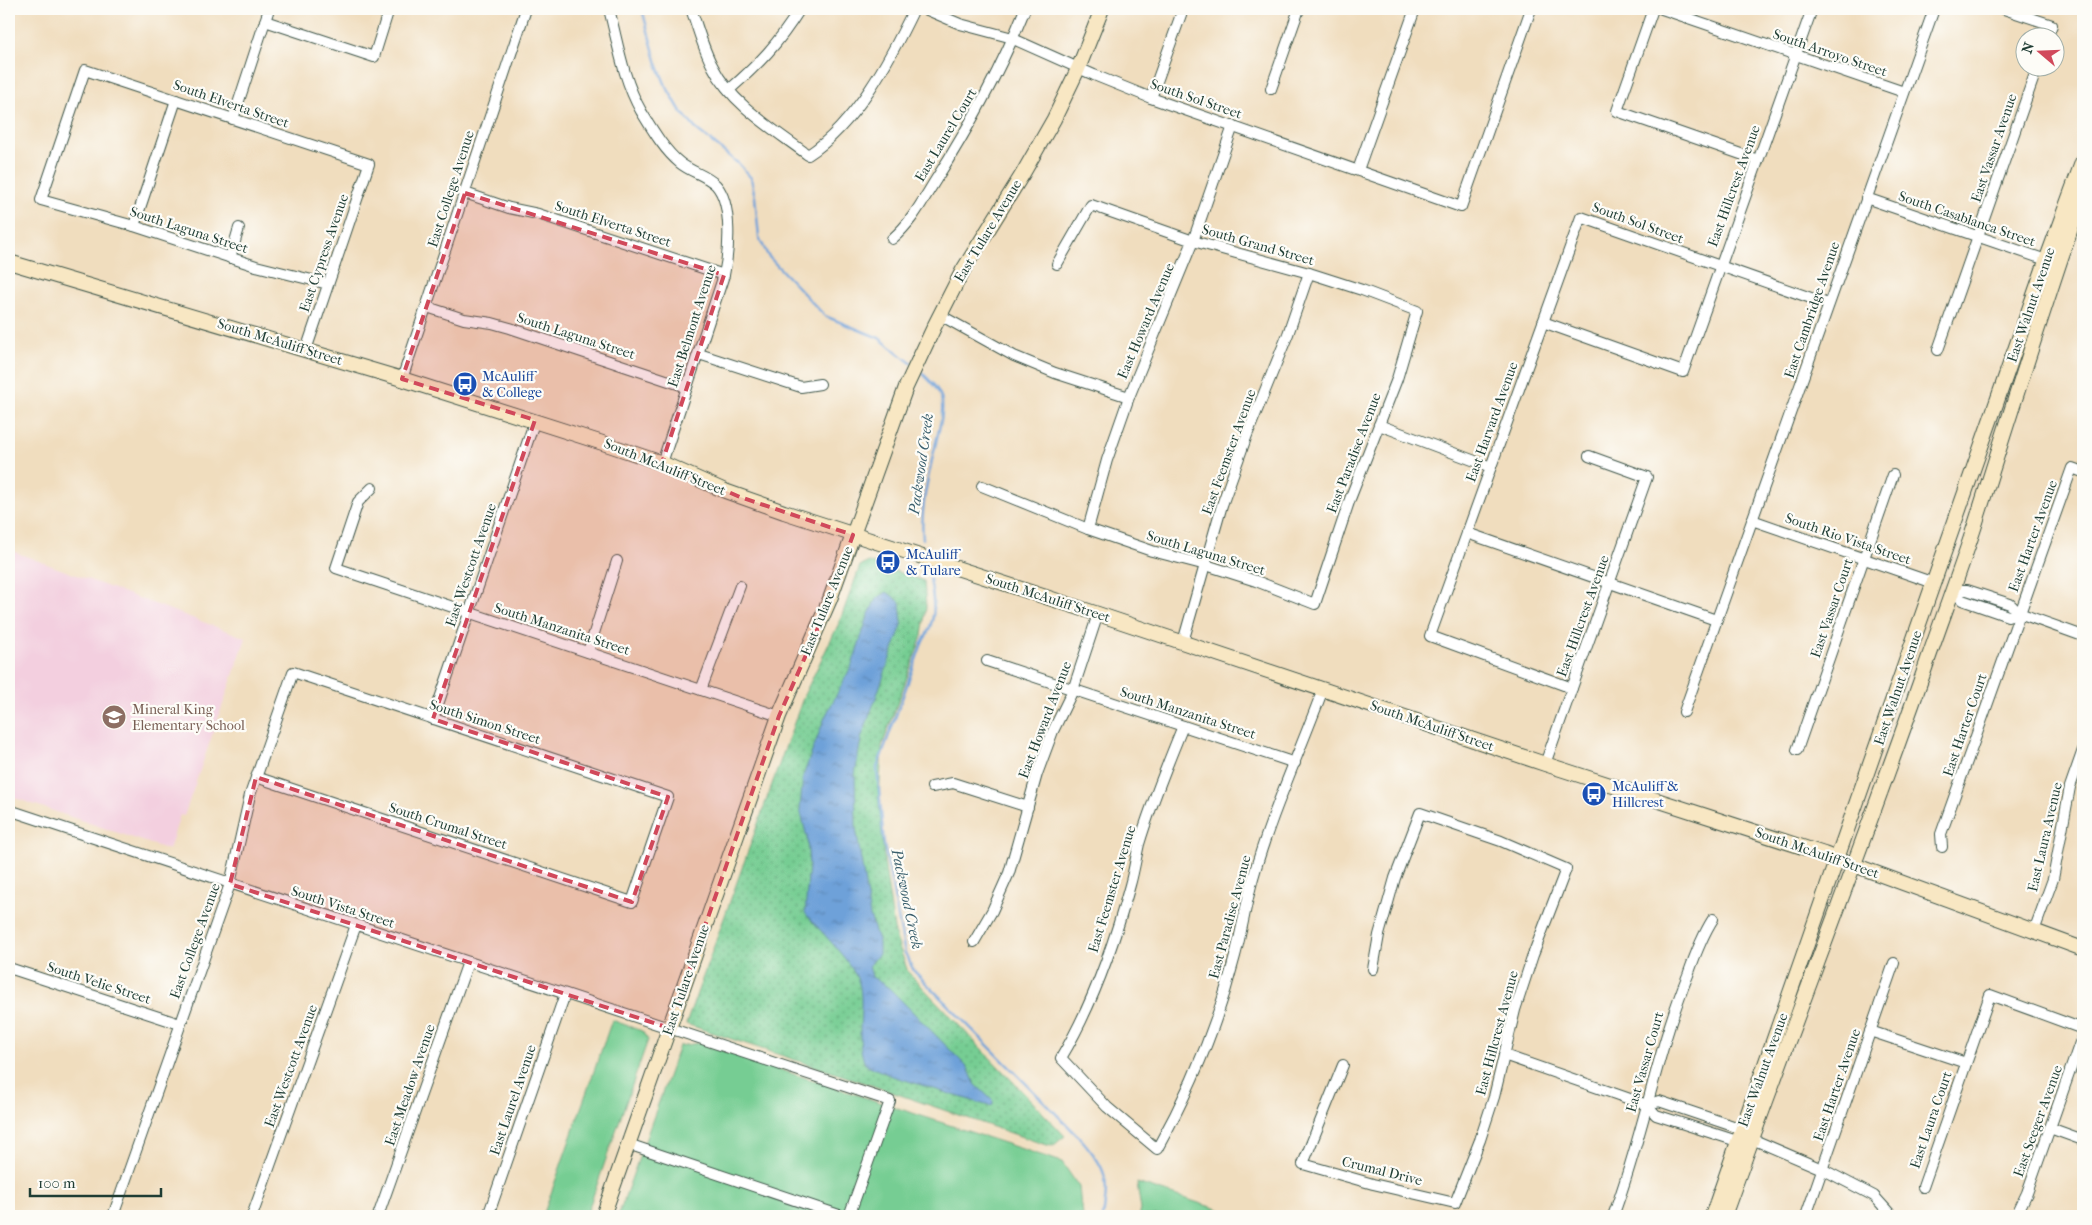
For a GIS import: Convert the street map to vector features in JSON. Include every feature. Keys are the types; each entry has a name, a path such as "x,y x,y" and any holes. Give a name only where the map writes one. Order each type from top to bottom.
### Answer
{"street":[{"path":"233,119 270,9"},
{"path":"265,21 374,57 390,9"},
{"name":"East College Avenue","path":"402,379 526,9"},
{"name":"East Belmont Avenue","path":"609,9 622,65 632,93 642,112 668,150 680,162 716,185 726,205 728,249 724,274 662,463"},
{"path":"691,9 713,67 729,90 748,109 808,155 841,126 866,96 887,63 914,9"},
{"path":"729,90 781,38 800,9"},
{"name":"South Sol Street","path":"926,9 960,24 1012,39 1078,69 1152,98 1461,207 1531,9"},
{"path":"1012,39 1025,9"},
{"name":"East Tulare Avenue","path":"603,1216 779,716 825,612 912,374 940,315 973,254 1047,132 1078,69 1102,9"},
{"path":"1152,98 1183,9"},
{"path":"1270,89 1299,9"},
{"path":"1358,170 1415,9"},
{"path":"1653,9 1617,111 1758,160"},
{"name":"South Arroyo Street","path":"1662,9 1904,92"},
{"name":"East Hillcrest Avenue","path":"1543,322 1683,372 1812,9"},
{"name":"East Cambridge Avenue","path":"1684,712 1934,9"},
{"path":"2004,9 2052,25 2051,28"},
{"name":"East Laurel Court","path":"892,239 906,228 954,151 981,104 1012,39"},
{"name":"South Elverta Street","path":"41,200 85,70 369,164"},
{"name":"East Vassar Avenue","path":"1977,237 2033,78"},
{"path":"134,226 176,100"},
{"name":"East Howard Avenue","path":"1088,529 1129,397 1194,241 1233,126"},
{"name":"East Walnut Avenue","path":"1712,1216 1854,865 1952,590 2014,398 2083,160"},
{"name":"East Cypress Avenue","path":"306,350 369,164"},
{"name":"South Elverta Street","path":"465,193 508,208 538,214 724,274"},
{"name":"East Walnut Avenue","path":"1724,1216 1744,1136 1934,583 2000,395 2052,263 2083,193"},
{"name":"South Casablanca Street","path":"1866,198 2052,263"},
{"name":"South Laguna Street","path":"41,200 134,226 230,258 328,284"},
{"name":"South Grand Street","path":"1057,264 1091,205 1194,241 1362,290 1417,312"},
{"name":"South Sol Street","path":"1581,217 1828,304"},
{"name":"East Harvard Avenue","path":"1572,688 1430,636 1581,217"},
{"path":"230,258 239,228"},
{"path":"1938,350 1977,237"},
{"name":"South McAuliff Street","path":"9,262 535,420 662,463 747,500 1838,859 2083,949"},
{"name":"East Feemster Avenue","path":"1183,642 1228,487 1288,334 1309,273"},
{"name":"South Laguna Street","path":"427,307 464,319 510,328 687,386"},
{"name":"East Paradise Avenue","path":"1315,604 1350,499 1397,379 1417,312"},
{"path":"940,315 1014,356 1129,397"},
{"path":"699,354 801,387 820,384"},
{"path":"2000,395 2014,398"},
{"name":"East Westcott Avenue","path":"433,719 535,420"},
{"path":"1379,425 1491,466"},
{"name":"East Hillcrest Avenue","path":"1545,764 1647,477 1589,456"},
{"name":"East Harter Avenue","path":"2019,613 2072,468 2083,472"},
{"name":"East Vassar Court","path":"1797,750 1893,475"},
{"name":"South Laguna Street","path":"982,486 1088,529 1152,551 1206,565 1256,581 1315,604"},
{"name":"South Manzanita Street","path":"372,488 358,502 336,568 779,716"},
{"path":"1962,505 1964,527 1948,573 1952,590 1962,600 2008,616 2019,613 2083,636"},
{"name":"South Rio Vista Street","path":"1752,520 1934,583"},
{"path":"1467,532 1716,620"},
{"path":"588,652 617,562"},
{"path":"1921,678 1923,644 1937,605 1934,583"},
{"path":"701,690 740,586"},
{"name":"East Harter Court","path":"1942,847 1942,834 2019,613"},
{"name":"East Howard Avenue","path":"974,942 992,911 1009,873 1037,774 1072,690 1098,614"},
{"name":"South Manzanita Street","path":"987,661 1294,763"},
{"name":"East College Avenue","path":"113,1216 230,884 244,818 256,777 293,672"},
{"name":"South Simon Street","path":"293,672 668,797 632,902"},
{"name":"East Paradise Avenue","path":"1157,1149 1177,1113 1204,1052 1235,956 1253,878 1275,810 1323,689"},
{"name":"East Feemster Avenue","path":"1157,1149 1107,1107 1061,1058 1078,1026 1104,966 1158,786 1183,726"},
{"name":"East Laura Avenue","path":"2034,931 2052,879 2070,787 2083,750"},
{"name":"South Crumal Street","path":"256,777 632,902"},
{"path":"932,787 953,783 1028,808"},
{"name":"South Vista Street","path":"9,810 890,1101 849,1216"},
{"name":"East Hillcrest Avenue","path":"1373,969 1379,934 1395,878 1420,813 1501,841 1566,870 1533,955 1494,1097 1480,1140 1455,1203"},
{"name":"East Vassar Court","path":"1613,1216 1629,1172 1660,1055 1680,992 1704,934 1713,919"},
{"name":"East Westcott Avenue","path":"252,1216 356,925"},
{"name":"East Meadow Avenue","path":"378,1216 468,962"},
{"name":"East Harter Avenue","path":"1806,1216 1894,963"},
{"name":"South Velie Street","path":"9,968 180,1024"},
{"name":"East Laurel Avenue","path":"488,1216 565,994"},
{"path":"1870,1031 1966,1062 1990,995 2083,1029"},
{"name":"East Seeger Avenue","path":"2016,1216 2027,1193 2083,1034"},
{"path":"1504,1055 1647,1105 1656,1116 1744,1136"},
{"name":"East Laura Court","path":"1923,1187 1966,1062"},
{"name":"Crumal Drive","path":"1343,1065 1303,1164 1373,1184 1455,1203"},
{"path":"1647,1105 1659,1101 1822,1169 1874,1196 1892,1216"},
{"path":"2050,1128 2083,1140"},
{"path":"628,1144 842,1216"}],"highlighted area":[{"path":"465,193 724,275 662,463 740,497 853,535 825,612 779,716 669,1028 230,884 256,777 632,902 668,797 433,719 535,420 402,379"}],"shaded area":[{"name":"Mineral King Elementary School","path":"9,550 246,638 184,816 180,815 169,850 9,796"}],"green space":[{"path":"869,562 924,581 926,607 922,636 882,746 879,802 885,868 895,935 908,972 1065,1136 1054,1145 1046,1145 686,1024 804,695 839,623 860,566"},
{"path":"612,1020 642,1031 648,1040 586,1216 543,1216"},
{"path":"699,1043 1062,1162 1079,1187 1082,1216 618,1216 679,1046"},
{"path":"1137,1183 1239,1216 1139,1216 1141,1210"}],"water":[{"path":"887,592 900,602 902,625 861,739 855,774 856,828 870,916 879,943 879,954 869,966 872,977 889,988 968,1068 975,1084 993,1101 993,1105 989,1106 889,1075 865,1064 860,1036 861,997 857,978 845,959 805,913 809,865 807,838 800,809 803,776 825,717 852,665 868,616 876,599"}],"waterway":[{"name":"Packwood Creek","path":"642,9 657,64 666,86 680,110 695,128 740,165 751,178 759,237 768,256 825,316 879,338 911,363"},
{"name":"Packwood Creek","path":"919,370 937,389 942,403 941,422 925,493 922,527 923,539"},
{"name":"Packwood Creek","path":"930,579 934,605 930,627 922,643 877,768 884,844 905,953 914,971 1090,1150 1101,1167 1106,1183 1103,1216"}],"place":[{"name":"McAuliff & College","path":"465,384"},
{"name":"McAuliff & Tulare","path":"888,562"},
{"name":"Mineral King Elementary School","path":"114,717"},
{"name":"McAuliff & Hillcrest","path":"1594,794"}]}
